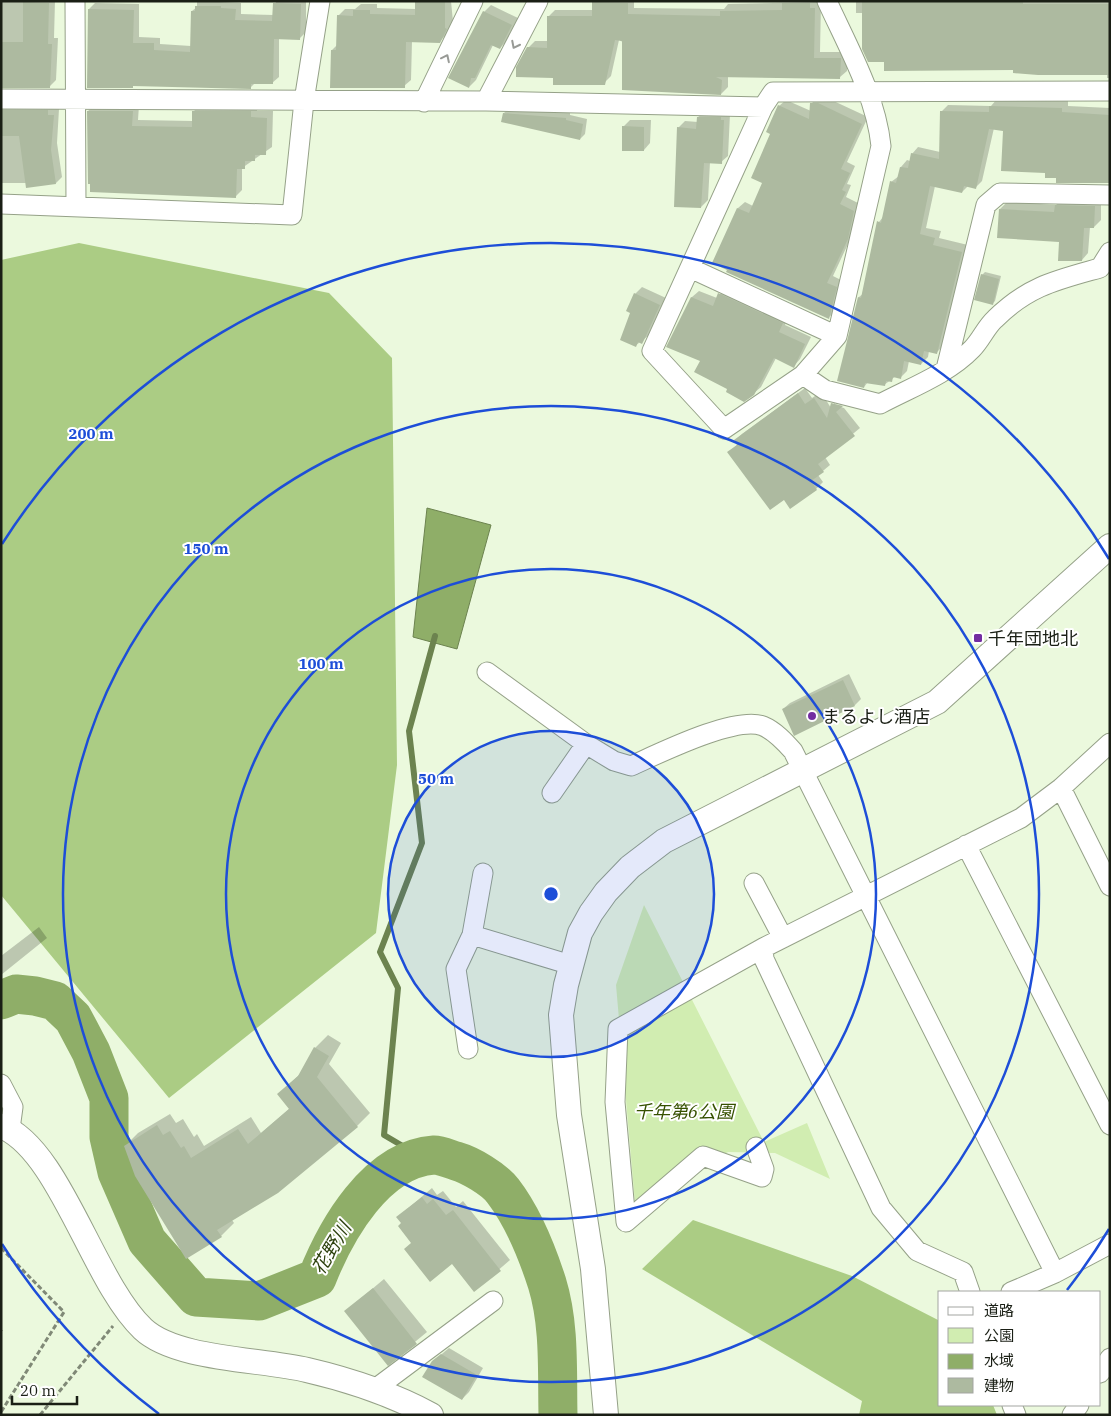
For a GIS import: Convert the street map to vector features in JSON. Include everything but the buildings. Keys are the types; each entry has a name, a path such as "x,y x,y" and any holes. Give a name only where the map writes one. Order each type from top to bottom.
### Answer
{"street":[{"path":"75,1 76,206"},
{"path":"1,204 292,215 304,100 320,1"},
{"path":"424,102 473,1"},
{"path":"486,101 538,1"},
{"path":"828,1 867,92 879,128 881,146 837,336 803,375 724,429 652,352 764,107 773,92 867,92 1110,91"},
{"path":"1,99 486,101 764,107"},
{"path":"946,369 986,204 1000,193 1110,195"},
{"path":"803,375 824,390 880,404 946,369 972,349 993,320 1018,298 1040,285 1100,268 1110,252"},
{"path":"690,268 837,336"},
{"path":"606,1415 593,1269 569,1115 561,1015 571,965 580,933 591,913 606,892 630,867 664,841 937,702 1110,546"},
{"path":"487,672 586,744 614,761 631,766 708,732 734,726 762,725 783,739 793,750 1055,1273"},
{"path":"756,1147 764,1169 762,1177 703,1156 626,1222 615,1102 618,1029 763,948 1021,818 1061,788 1110,743"},
{"path":"552,793 586,744"},
{"path":"1061,788 1110,886"},
{"path":"966,845 1110,1125"},
{"path":"468,1049 456,969 472,935 483,873"},
{"path":"754,883 783,938"},
{"path":"472,935 571,965"},
{"path":"763,948 764,959 881,1208 917,1251 963,1272 970,1291"},
{"path":"1,1084 13,1107 6,1127 32,1149 52,1178 112,1287 143,1329 161,1341 182,1349 305,1369 375,1389 431,1415"},
{"path":"1013,1291 1055,1273 1110,1244"},
{"path":"375,1389 493,1301"},
{"path":"1101,1372 1110,1358"}],"path":[{"path":"1,1248 64,1312 1,1412"},
{"path":"40,1415 127,1309"}],"green space":[{"name":"千年第6公園","path":"644,905 764,1142 807,1123 830,1179 775,1153 728,1152 635,1203 616,985"}],"shaded area":[{"path":"79,243 329,293 392,358 397,765 376,933 169,1098 1,895 1,260"},
{"path":"693,1220 852,1276 938,1320 938,1406 993,1406 997,1415 859,1415 862,1401 642,1269"}],"water":[{"path":"427,508 491,525 457,649 413,637"}],"waterway":[{"path":"423,1158 384,1135 398,988 380,952 422,843 409,731 435,636"},
{"name":"花野川","path":"1,1000 16,994 35,996 55,1001 73,1018 91,1052 109,1098 109,1137 117,1172 147,1241 196,1297 259,1301 317,1278 335,1239 361,1200 394,1169 413,1159 434,1155 439,1156 462,1163 488,1177 499,1186 517,1212 534,1247 547,1283 556,1332 558,1415"}],"place":[{"name":"千年団地北","path":"978,638"},
{"name":"まるよし酒店","path":"812,716"}]}
